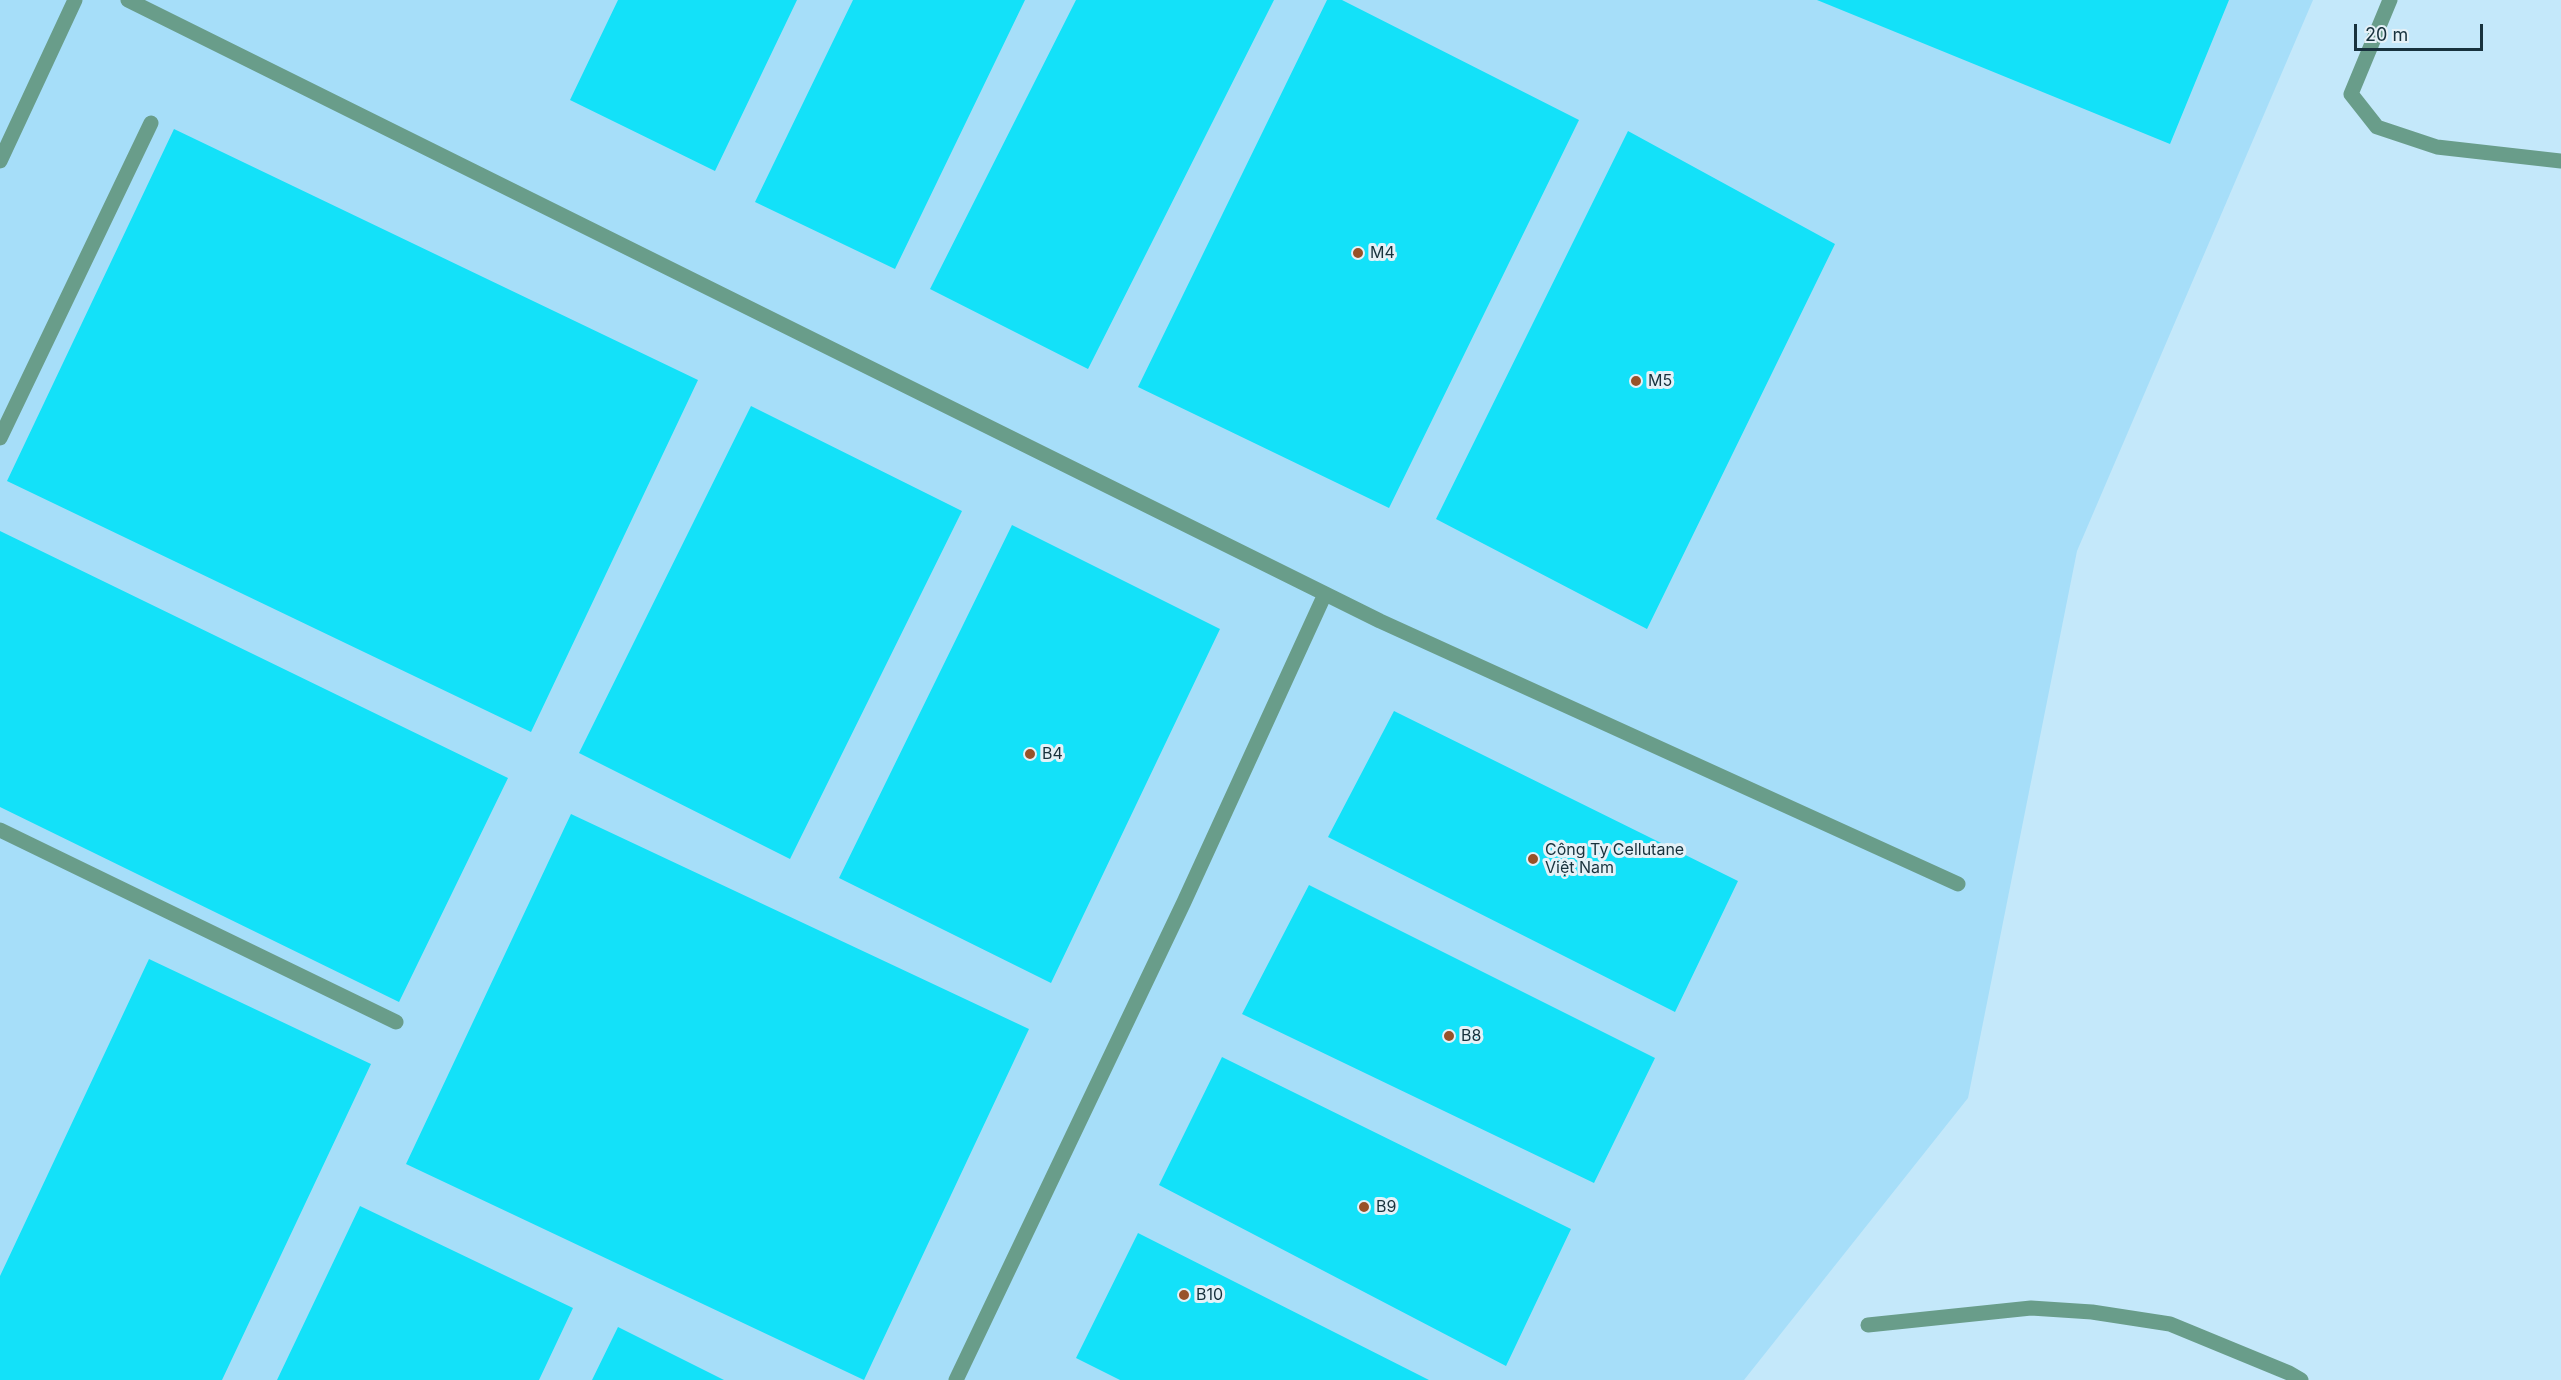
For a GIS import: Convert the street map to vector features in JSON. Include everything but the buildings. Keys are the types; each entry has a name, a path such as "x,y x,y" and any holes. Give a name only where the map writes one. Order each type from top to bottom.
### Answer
{"street":[{"path":"0,161 75,0"},
{"path":"128,0 1325,594 1958,884"},
{"path":"2390,0 2351,94 2377,127 2437,147 2561,161"},
{"path":"0,438 151,123"},
{"path":"956,1380 1189,891 1325,594"},
{"path":"0,830 396,1022"},
{"path":"1868,1325 2031,1308 2092,1312 2170,1324 2301,1380"}],"shaded area":[{"path":"0,0 2313,0 2077,551 1968,1098 1744,1380 0,1380"}],"place":[{"name":"M4","path":"1358,253"},
{"name":"M5","path":"1636,381"},
{"name":"B4","path":"1030,754"},
{"name":"Công Ty Cellutane Việt Nam","path":"1533,859"},
{"name":"B8","path":"1449,1036"},
{"name":"B9","path":"1364,1207"},
{"name":"B10","path":"1184,1295"}]}
